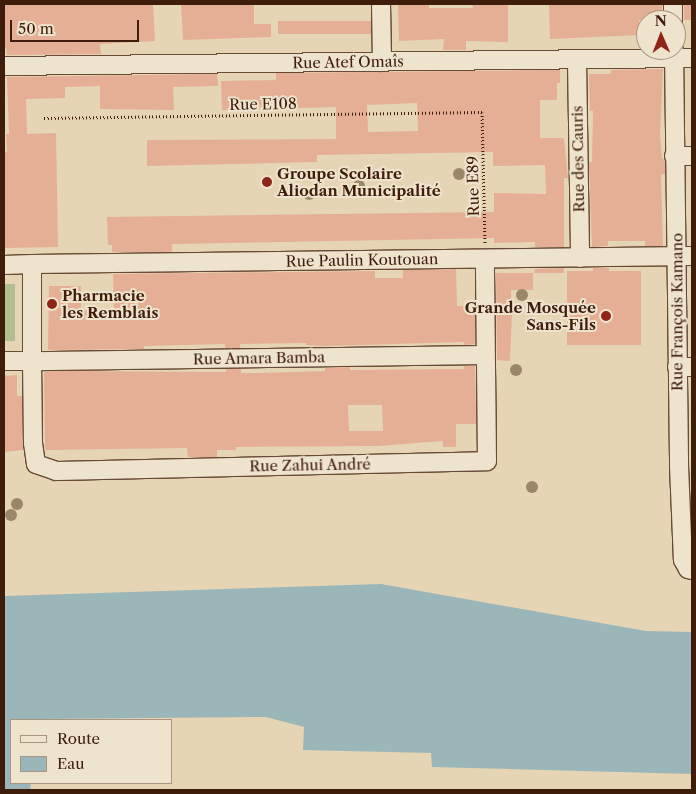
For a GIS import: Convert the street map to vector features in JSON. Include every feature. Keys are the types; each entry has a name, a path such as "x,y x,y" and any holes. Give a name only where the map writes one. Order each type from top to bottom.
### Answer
{"street":[{"path":"382,4 382,62"},
{"name":"Rue Atef Omaîs","path":"4,66 577,60 636,56"},
{"name":"Rue des Cauris","path":"577,60 580,258"},
{"name":"Rue François Kamano","path":"674,60 674,156 684,256 686,466 684,560 688,569 692,570"},
{"path":"674,156 692,156"},
{"name":"Rue Paulin Koutouan","path":"4,265 684,256"},
{"name":"Rue Zahui André","path":"32,361 33,443 36,464 56,471 487,461 485,259"},
{"path":"32,264 32,361"},
{"name":"Rue Amara Bamba","path":"4,361 485,355"}],"path":[{"name":"Rue E108","path":"44,118 482,112"},
{"name":"Rue E89","path":"482,112 485,259"}],"green space":[{"path":"4,284 15,284 15,341 4,341"}],"water":[{"path":"381,584 646,631 692,632 692,774 432,767 431,753 303,750 304,727 266,717 10,719 10,784 31,784 30,790 4,790 4,596"}],"building":[{"path":"4,4 153,4 155,41 100,44 101,54 7,55 6,48 4,48"},
{"path":"181,4 254,4 254,24 271,24 271,37 183,40"},
{"path":"398,4 429,4 429,8 473,8 472,4 508,4 508,42 466,41 466,50 443,50 444,39 399,41"},
{"path":"549,4 662,4 662,10 636,10 636,35 550,39"},
{"path":"684,4 692,4 692,20 686,20 686,10 684,10"},
{"path":"278,21 371,21 371,34 278,34"},
{"path":"663,69 660,136 662,158 665,161 665,174 661,174 663,246 645,246 645,241 608,241 608,246 592,247 589,162 592,162 593,111 590,111 589,74 611,74 611,70"},
{"path":"560,70 560,83 557,83 557,100 540,100 540,138 564,138 568,178 564,178 564,247 535,247 535,242 494,243 494,238 172,244 172,252 112,252 112,245 108,245 107,217 494,212 494,193 546,194 545,165 493,166 493,152 317,155 317,162 147,166 147,140 336,139 336,107 222,110 221,81 276,80 276,73","holes":["417,103 418,131 368,132 367,105"]},
{"path":"217,74 218,86 173,87 174,110 100,109 100,86 65,87 65,98 26,99 27,134 56,133 58,247 4,248 4,152 7,152 6,134 9,134 7,77"},
{"path":"564,268 564,273 534,273 535,269"},
{"name":"Grande Mosquée Sans-Fils","path":"593,268 609,268 609,271 641,271 641,345 567,345 567,271 593,271"},
{"path":"456,269 457,306 475,306 475,344 464,345 464,342 325,346 306,345 306,343 240,344 240,348 225,348 225,344 144,346 144,349 48,350 49,286 81,286 81,311 114,308 113,274 375,271 375,278 403,278 403,270"},
{"path":"496,273 533,273 533,290 511,290 510,361 497,360"},
{"path":"464,366 475,366 476,424 456,424 456,447 443,447 443,441 378,446 236,447 236,450 217,450 217,457 188,457 187,448 45,450 44,373 48,371 226,372 226,369 241,369 241,373 262,373 325,371 325,368 350,367 350,370 464,369","holes":["348,405 382,405 383,431 349,431"]},
{"path":"17,375 17,396 22,396 23,450 4,452 4,376"}],"place":[{"name":"Groupe Scolaire Aliodan Municipalité","path":"267,182"},
{"name":"Pharmacie les Remblais","path":"52,304"},
{"name":"Grande Mosquée Sans-Fils","path":"606,316"}]}
